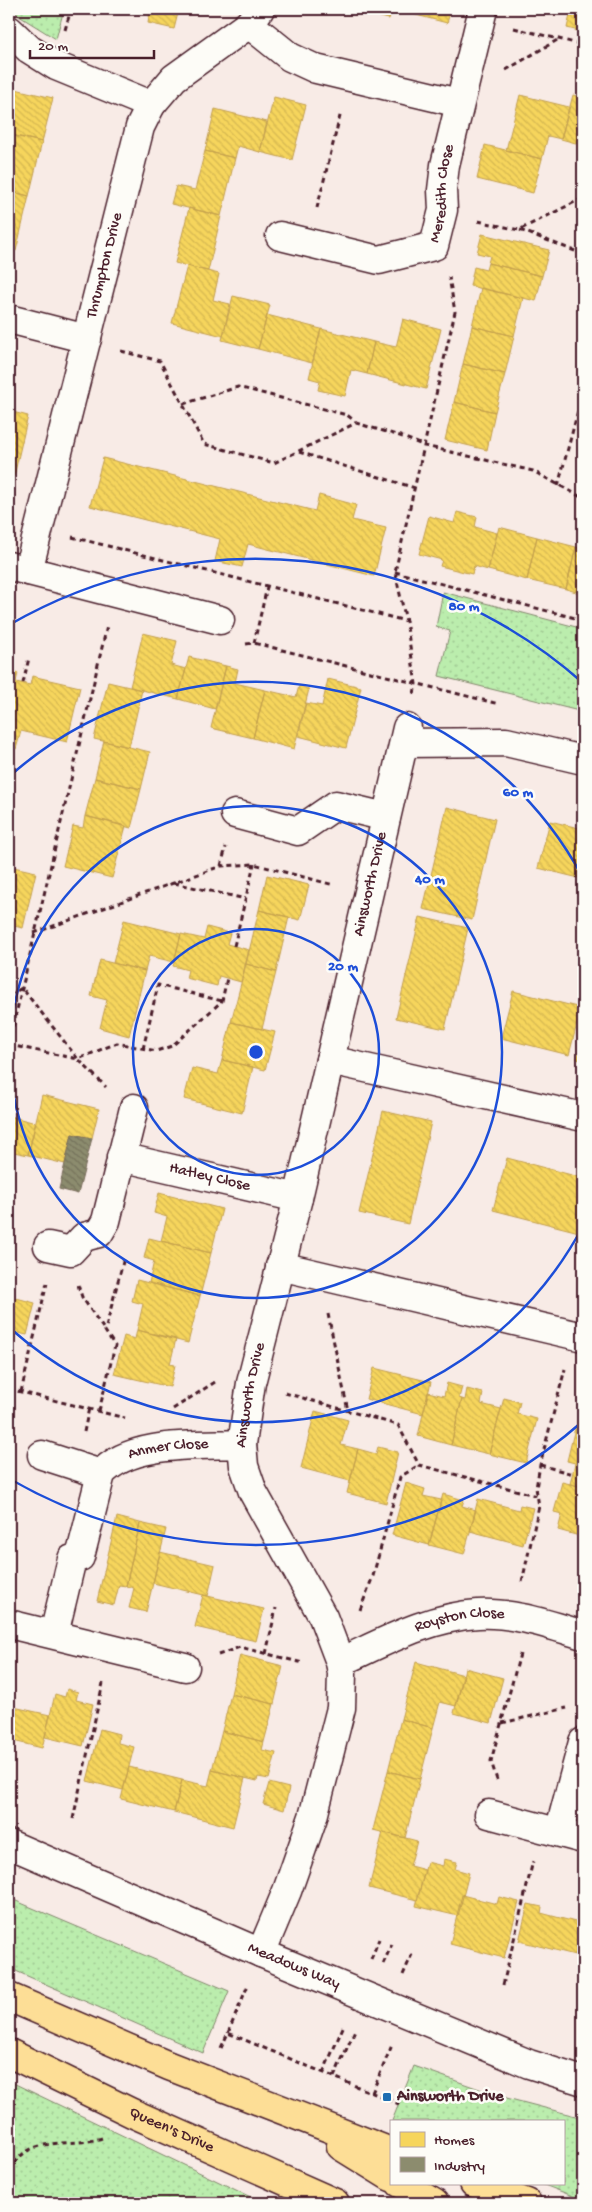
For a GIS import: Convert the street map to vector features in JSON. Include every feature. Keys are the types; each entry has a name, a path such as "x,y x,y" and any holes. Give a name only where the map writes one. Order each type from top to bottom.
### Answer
{"main road":[{"path":"9,1997 168,2066 293,2116 390,2152"},
{"name":"Queen's Drive","path":"9,2053 132,2113 335,2203"},
{"path":"293,2116 390,2177"},
{"path":"402,2184 434,2203"},
{"path":"477,2184 527,2203"}],"street":[{"name":"Meredith Close","path":"280,236 379,260 434,246 443,210 442,190 459,103 481,14"},
{"path":"254,16 290,57 316,69 459,103"},
{"name":"Thrumpton Drive","path":"220,620 18,569 39,528 140,127 151,105 174,78 254,16"},
{"path":"9,30 29,49 56,66 151,105"},
{"path":"9,318 87,339"},
{"path":"406,736 506,742 583,760"},
{"name":"Ainsworth Drive","path":"261,1953 287,1891 313,1817 341,1708 341,1668 323,1616 253,1492 244,1466 242,1444 251,1383 298,1198 406,736"},
{"name":"Ainsworth Drive","path":"234,814 298,831 336,805 386,817"},
{"path":"330,1060 583,1117"},
{"path":"58,1248 99,1233 106,1221 134,1108"},
{"name":"Hatley Close","path":"121,1157 298,1198"},
{"path":"280,1266 583,1337"},
{"name":"Anmer Close","path":"101,1474 118,1460 139,1451 242,1444"},
{"path":"42,1455 101,1474 80,1557 72,1559 54,1634"},
{"name":"Royston Close","path":"341,1668 409,1631 435,1622 477,1614 522,1619 583,1635"},
{"path":"9,1624 185,1667"},
{"path":"489,1814 561,1833 583,1742"},
{"name":"Meadows Way","path":"9,1844 261,1953 529,2064 583,2081"}],"path":[{"path":"481,14 583,45"},
{"path":"459,103 485,83 559,39"},
{"path":"308,243 350,78"},
{"path":"519,230 583,198"},
{"path":"469,219 519,230 583,254"},
{"path":"406,736 416,684 406,621 395,572 455,312 448,274"},
{"path":"87,339 123,352 160,361 204,444 274,463 356,422"},
{"path":"183,404 238,387 348,415 356,422 425,446 533,471 583,498"},
{"path":"558,486 580,403 583,401"},
{"path":"299,452 415,488"},
{"path":"39,528 406,621"},
{"path":"395,572 583,620"},
{"path":"254,643 267,587"},
{"path":"115,593 9,1045 78,1060 117,1043 156,1052 172,1046 222,1001 227,978"},
{"path":"22,683 29,658"},
{"path":"34,933 221,866 254,864 369,894"},
{"path":"234,946 254,864"},
{"path":"174,884 246,899"},
{"path":"143,1049 158,986 222,1001"},
{"path":"9,996 22,988"},
{"path":"22,988 78,1060 108,1089 136,1097 134,1108"},
{"path":"58,1248 82,1296 115,1346 99,1411"},
{"path":"22,1392 58,1248"},
{"path":"106,1332 124,1256"},
{"path":"327,1308 348,1411"},
{"path":"489,1814 498,1777 491,1761 502,1723 522,1619 539,1506 536,1488 565,1367"},
{"path":"166,1414 213,1382 251,1383 398,1425 419,1465"},
{"path":"9,1389 133,1420"},
{"path":"185,1667 197,1666 230,1649 240,1647 341,1668 373,1576 400,1476 419,1465 538,1496"},
{"path":"540,1465 573,1474"},
{"path":"73,1819 110,1649"},
{"path":"502,1723 567,1708 575,1710"},
{"path":"503,1984 561,1833"},
{"path":"228,2033 261,1953"},
{"path":"372,2093 405,2012"},
{"path":"9,2170 16,2157 35,2146 105,2137"}],"green space":[{"path":"13,9 64,9 56,39 19,16"},
{"path":"443,592 580,628 583,634 583,712 439,676 450,631 436,627"},
{"path":"9,1898 229,1991 203,2053 9,1968"},
{"path":"414,2066 499,2096 583,2118 583,2200 542,2184 564,2184 564,2120 392,2120"},
{"path":"9,2081 263,2203 9,2203"}],"building: Homes":[{"path":"139,9 179,9 174,29 148,23 150,12"},
{"path":"348,9 392,9 389,19"},
{"path":"393,9 451,9 447,23"},
{"path":"571,11 583,14 583,32 567,28"},
{"path":"11,88 53,98 42,142 9,135 9,99"},
{"path":"520,95 569,107 561,139 548,136 542,159 506,150"},
{"path":"573,95 583,98 583,145 561,139"},
{"path":"274,97 306,105 292,160 260,152"},
{"path":"215,109 267,122 260,152 238,146 235,158 205,151"},
{"path":"12,135 42,142 29,196 9,191 9,150"},
{"path":"485,145 542,159 533,193 477,179"},
{"path":"205,151 235,158 221,216 171,204 176,186 195,190"},
{"path":"9,191 29,196 16,251 9,250"},
{"path":"189,208 221,216 208,271 175,263"},
{"path":"482,234 549,250 542,276 488,263 490,256 477,253"},
{"path":"488,263 542,276 536,301 470,286 474,267 486,270"},
{"path":"187,266 219,274 213,300 230,304 223,336 172,323"},
{"path":"481,288 523,298 514,336 472,326"},
{"path":"233,296 270,305 258,349 222,340"},
{"path":"267,315 321,329 312,363 258,349"},
{"path":"403,319 441,329 426,389 367,374 374,342 396,347"},
{"path":"472,326 514,336 505,374 463,364"},
{"path":"321,329 374,342 367,374 351,370 345,396 318,390 320,381 309,378"},
{"path":"463,364 505,374 495,412 454,402"},
{"path":"454,402 495,412 487,450 445,440"},
{"path":"9,411 28,416 14,476 9,475"},
{"path":"103,458 315,511 319,495 356,505 352,520 386,528 374,576 248,544 242,567 215,561 220,539 90,506"},
{"path":"457,512 477,517 475,527 497,533 488,570 474,566 472,574 440,566 442,560 419,554 429,516 454,523"},
{"path":"499,527 537,537 527,580 488,570"},
{"path":"537,537 576,547 566,589 527,580"},
{"path":"576,547 583,549 583,594 566,589"},
{"path":"143,633 177,641 171,665 186,669 178,699 130,687"},
{"path":"189,657 226,666 215,709 178,699"},
{"path":"226,666 238,669 235,683 265,690 253,738 211,728"},
{"path":"9,671 18,673 16,682 30,685 32,676 80,687 67,742 21,731 16,749 9,748"},
{"path":"328,679 361,687 346,748 298,736 306,703 322,706"},
{"path":"108,682 142,690 129,747 94,739"},
{"path":"299,686 309,689 294,749 253,738 265,690 296,697"},
{"path":"104,741 150,752 141,789 95,778"},
{"path":"95,778 141,789 131,828 85,816"},
{"path":"447,807 495,819 472,920 423,909"},
{"path":"85,816 126,826 112,878 63,866 73,826 83,828"},
{"path":"550,821 583,829 583,879 538,868"},
{"path":"9,866 36,872 23,928 9,925"},
{"path":"267,875 309,885 300,920 259,910"},
{"path":"259,910 289,917 276,972 246,964"},
{"path":"420,917 468,928 445,1029 396,1018"},
{"path":"124,920 181,934 174,962 149,956 145,971 113,963"},
{"path":"207,927 230,933 227,944 249,950 241,982 219,976 217,986 186,978 188,970 173,966 181,934 204,939"},
{"path":"100,960 145,971 129,1036 100,1028 107,1000 91,996"},
{"path":"246,964 276,972 262,1029 231,1022"},
{"path":"513,991 581,1008 569,1055 501,1038"},
{"path":"231,1022 275,1032 265,1070 222,1060"},
{"path":"583,1035 583,1061 577,1059"},
{"path":"222,1060 253,1067 242,1113 184,1099 192,1068 218,1074"},
{"path":"42,1095 99,1109 92,1138 72,1134 65,1164 28,1155"},
{"path":"383,1111 431,1122 408,1224 359,1213"},
{"path":"9,1116 36,1123 28,1155 9,1151"},
{"path":"507,1158 583,1178 583,1233 493,1210"},
{"path":"159,1193 222,1209 211,1253 161,1241 167,1217 154,1213"},
{"path":"149,1238 211,1253 200,1296 149,1283 154,1261 144,1258"},
{"path":"137,1280 200,1296 188,1343 137,1330 143,1304 132,1301"},
{"path":"9,1296 35,1303 27,1335 9,1331"},
{"path":"137,1330 176,1339 170,1364 175,1365 170,1387 114,1374 124,1336 135,1339"},
{"path":"374,1368 431,1382 423,1414 366,1399"},
{"path":"447,1383 462,1387 459,1398 462,1399 451,1445 418,1436 428,1392 444,1396"},
{"path":"467,1389 483,1393 481,1404 501,1409 489,1454 451,1445 462,1399 465,1400"},
{"path":"504,1398 520,1402 517,1414 537,1419 526,1463 489,1454"},
{"path":"315,1411 348,1420 341,1445 358,1449 350,1481 301,1468"},
{"path":"575,1428 583,1430 583,1487 570,1484 575,1463 567,1461"},
{"path":"378,1447 398,1452 386,1503 347,1493 358,1449 376,1454"},
{"path":"562,1482 583,1487 583,1537 558,1530 562,1514 554,1512"},
{"path":"406,1483 425,1489 423,1496 441,1500 429,1545 392,1535"},
{"path":"443,1494 464,1500 462,1506 476,1510 464,1554 429,1545"},
{"path":"478,1499 519,1510 520,1505 533,1508 523,1545 470,1531"},
{"path":"117,1517 140,1523 126,1586 119,1585 114,1605 97,1601"},
{"path":"140,1523 166,1529 146,1612 129,1608 134,1588 126,1586"},
{"path":"160,1552 215,1565 208,1596 153,1583"},
{"path":"203,1595 264,1609 256,1641 195,1627"},
{"path":"240,1655 283,1666 274,1704 231,1694"},
{"path":"416,1662 464,1675 456,1706 440,1702 433,1728 401,1719"},
{"path":"465,1668 503,1678 491,1723 454,1713"},
{"path":"67,1689 78,1692 76,1700 93,1704 83,1746 45,1737 55,1694 65,1697"},
{"path":"231,1694 274,1704 264,1742 222,1731"},
{"path":"9,1706 50,1715 42,1748 9,1740"},
{"path":"401,1719 433,1728 420,1779 388,1771"},
{"path":"100,1729 119,1734 118,1743 134,1747 123,1790 87,1781"},
{"path":"222,1731 264,1742 262,1750 276,1753 269,1779 258,1777 257,1781 212,1770"},
{"path":"129,1767 182,1780 174,1812 121,1799"},
{"path":"212,1770 245,1778 233,1827 174,1812 182,1780 208,1786"},
{"path":"388,1771 420,1779 405,1838 373,1830"},
{"path":"269,1783 289,1788 284,1810 263,1804"},
{"path":"383,1832 417,1841 410,1866 425,1870 417,1900 369,1888"},
{"path":"444,1859 457,1862 455,1869 469,1873 458,1916 416,1906 427,1862 443,1866"},
{"path":"462,1895 497,1904 499,1897 519,1902 504,1958 450,1944"},
{"path":"528,1904 542,1907 541,1913 583,1924 575,1955 519,1941"},
{"path":"583,1921 583,1957 575,1955"}],"building: Industry":[{"path":"72,1134 92,1138 78,1194 59,1189"}],"place":[{"name":"Ainsworth Drive","path":"387,2097"}]}
